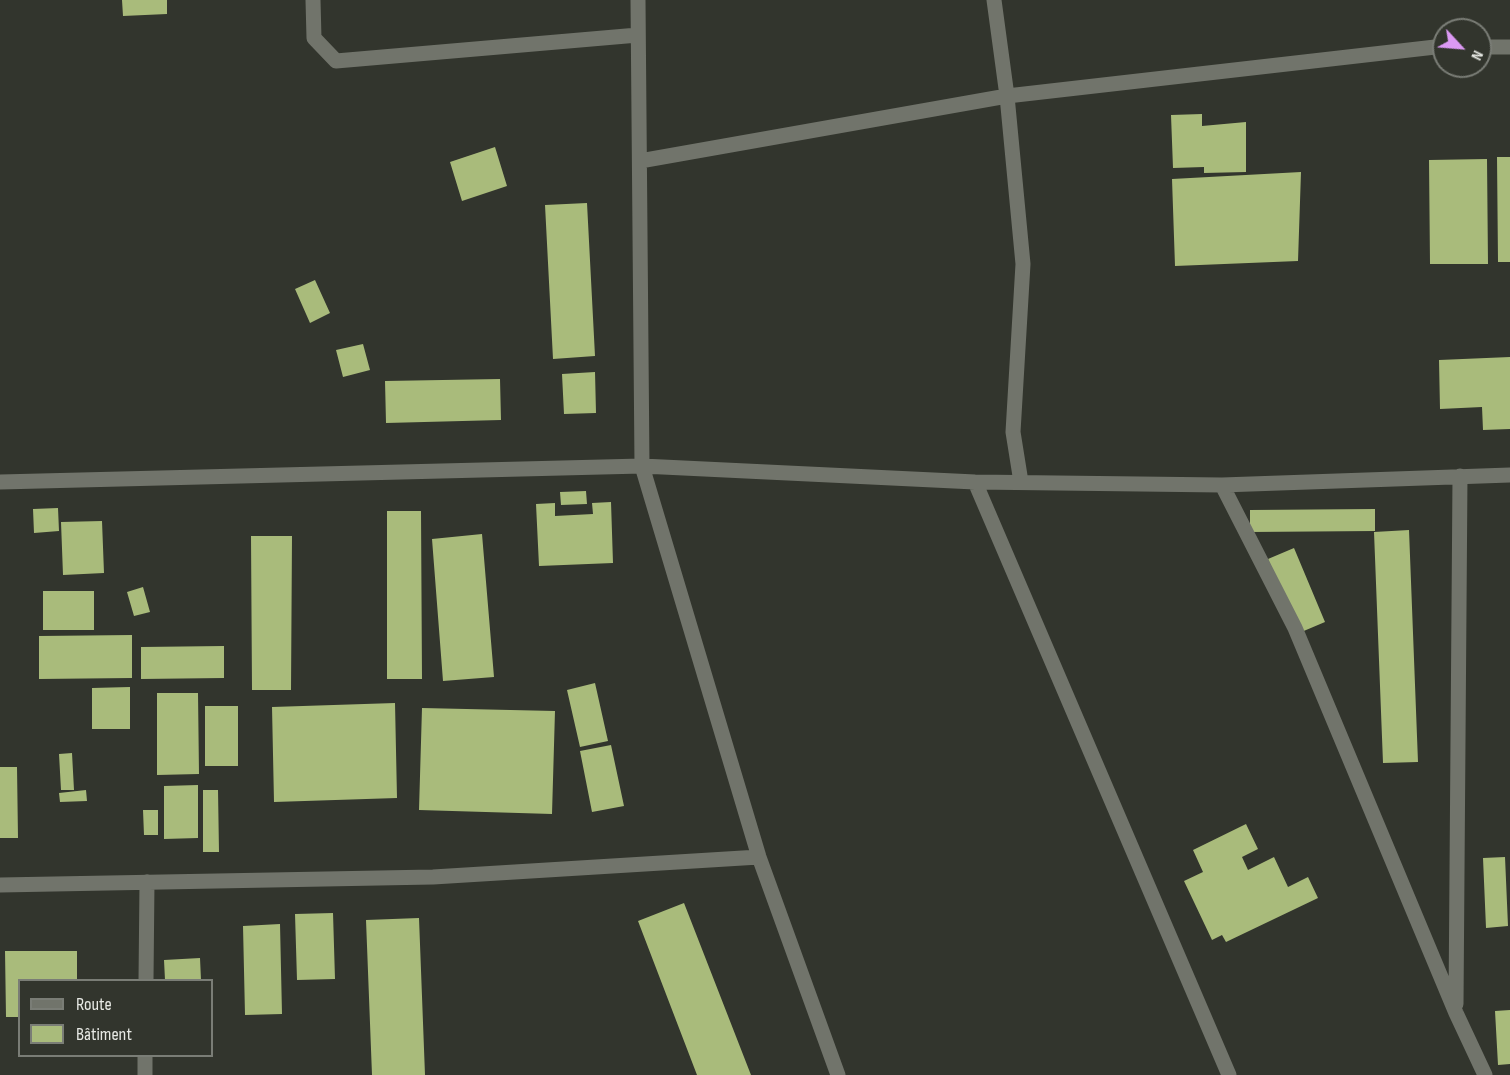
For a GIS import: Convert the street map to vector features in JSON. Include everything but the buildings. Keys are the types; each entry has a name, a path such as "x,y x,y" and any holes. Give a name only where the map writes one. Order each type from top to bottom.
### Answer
{"street":[{"path":"313,0 314,38 336,61 638,35"},
{"path":"638,0 642,466 759,857 838,1075"},
{"path":"994,0 1007,96 1023,264 1013,432 1021,482"},
{"path":"639,161 1007,96 1432,47"},
{"path":"1492,47 1510,47"},
{"path":"0,482 642,466 975,482 1222,485 1510,475"},
{"path":"1456,1013 1460,476"},
{"path":"975,482 1229,1075"},
{"path":"1222,485 1295,627 1456,1013 1485,1075"},
{"path":"0,885 433,877 759,857"},
{"path":"146,979 147,882"},
{"path":"145,1057 145,1075"}]}
